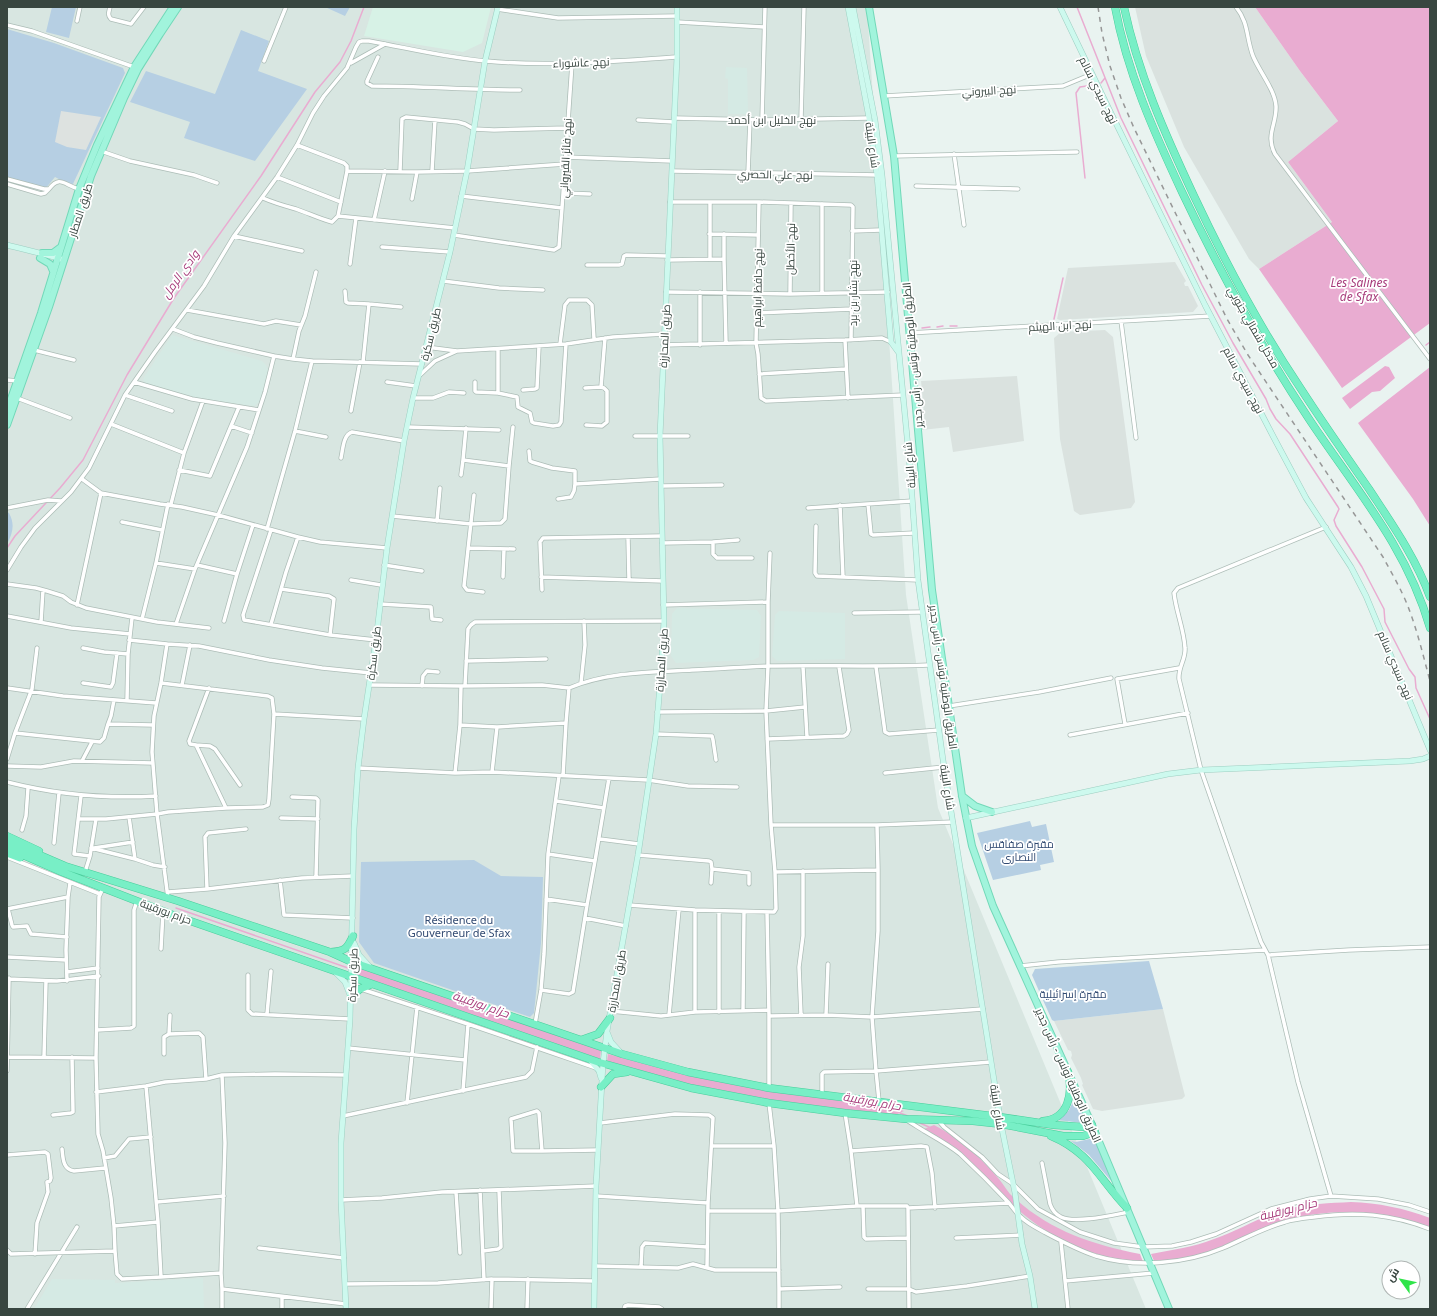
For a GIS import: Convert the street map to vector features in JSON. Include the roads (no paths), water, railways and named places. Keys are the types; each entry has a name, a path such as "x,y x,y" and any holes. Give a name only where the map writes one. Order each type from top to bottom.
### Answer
{"highway":[{"name":"مدخل شمالي جنوبي","path":"1115,7 1130,66 1147,113 1162,150 1202,232 1244,311 1292,392 1394,544 1417,588 1430,628"},
{"name":"مدخل شمالي جنوبي","path":"1124,7 1137,57 1151,100 1223,255 1251,307 1283,361 1403,540 1430,597"},
{"path":"7,836 85,872"},
{"name":"حزام بورقيبة","path":"7,841 41,857 85,872 168,895 330,952 352,962 534,1025 605,1049 688,1072 769,1088 879,1101 1000,1120 1094,1128"},
{"name":"حزام بورقيبة","path":"7,848 72,879 102,891 137,901 331,969 352,978 589,1059 603,1062 630,1072 691,1088 769,1103 845,1113 906,1119 973,1121 1000,1120 1041,1132 1063,1136 1075,1136 1094,1128"},
{"path":"8,857 72,879"},
{"path":"330,952 343,950 353,939"},
{"path":"351,997 360,989 373,984"},
{"path":"582,1040 598,1034 610,1014"},
{"path":"601,1084 613,1074 630,1072"},
{"path":"1032,1122 1049,1120 1061,1113 1071,1094 1068,1072"},
{"path":"1041,1132 1056,1138 1094,1166 1114,1194 1128,1210"}],"main road":[{"name":"طريق المطار","path":"7,425 17,398 20,382 54,271 60,262 61,248 97,145 134,67 173,7"},
{"name":"طريق المطار","path":"7,410 34,350 82,188 101,151 138,69 178,7"},
{"name":"الطريق الوطنية تونس - رأس جدير","path":"869,7 894,156 932,590 962,796 972,846 979,870 993,906 1094,1128 1169,1309"},
{"path":"41,255 53,253 61,248"},
{"path":"41,255 50,264 54,271"},
{"path":"962,796 975,806 992,812"}],"street":[{"path":"77,21 80,7"},
{"path":"110,7 108,14 111,19 130,24 132,24 144,7"},
{"path":"264,61 286,7"},
{"name":"طريق المحارزة","path":"594,1309 596,1186 603,1062 607,1031 638,855 656,734 661,672 664,621 660,436 677,57 677,7"},
{"path":"762,120 765,7"},
{"path":"801,119 804,7"},
{"name":"شارع البيئة","path":"848,7 880,175 882,230 900,354 918,580 929,665 1000,1120 1015,1193 1017,1212 1035,1309"},
{"name":"شارع البيئة","path":"853,7 875,120 890,292 891,342"},
{"name":"نهج سيدي سالم","path":"1060,7 1098,88 1211,316 1306,498 1351,567 1366,596 1430,750"},
{"path":"1236,7 1245,22 1253,56 1275,100 1276,112 1270,136 1275,154 1430,359"},
{"path":"497,8 558,18 677,16"},
{"name":"طريق سكرة","path":"346,1307 341,1200 341,1156 342,1116 352,978 353,876 358,768 376,640 386,548 404,441 413,398 454,235 467,170 485,61 497,8"},
{"path":"677,22 764,28"},
{"path":"7,25 32,31 134,67"},
{"name":"نهج عاشوراء","path":"350,64 356,47 362,40 485,61 572,64 677,57"},
{"path":"7,570 31,533 82,479 95,458 125,395 204,286 234,236 277,177 324,96 350,64 386,44"},
{"path":"378,57 367,81 369,85 480,90 520,90"},
{"name":"نهج فائز القيرواني","path":"454,235 554,250 559,247 572,64"},
{"name":"نهج البيروني","path":"884,96 1063,86 1092,74"},
{"path":"400,172 404,118 406,117 465,124 474,129 494,130 567,128"},
{"name":"نهج الخليل ابن أحمد","path":"638,120 869,118"},
{"path":"432,171 435,120"},
{"path":"748,173 750,120"},
{"path":"263,198 276,204 332,222 338,216 347,170 346,166 344,163 297,144"},
{"path":"101,151 141,164 194,175 217,183"},
{"path":"894,156 1077,152"},
{"path":"954,154 964,225"},
{"path":"565,157 672,161"},
{"path":"347,170 417,172 565,164"},
{"name":"نهج علي الحصري","path":"672,171 880,175"},
{"path":"374,220 385,172"},
{"path":"412,199 417,172"},
{"path":"277,177 341,202"},
{"path":"7,179 44,190 49,189"},
{"path":"7,184 41,194 45,193 54,183 60,181 82,188"},
{"path":"916,186 1018,189"},
{"path":"563,194 590,194"},
{"path":"461,196 562,208"},
{"path":"670,202 822,204 822,293"},
{"path":"710,202 710,259"},
{"name":"نهج حافظ ابراهيم","path":"759,202 756,343 761,398 766,401 848,398"},
{"name":"نهج الأخطل","path":"790,294 791,204"},
{"name":"نهج بشار بن برد","path":"822,204 851,205 853,207 851,340 845,340 848,398"},
{"path":"338,216 455,228"},
{"path":"350,264 356,218"},
{"path":"852,231 882,230"},
{"path":"709,234 758,235"},
{"path":"724,234 726,343"},
{"path":"234,236 302,251"},
{"path":"7,245 60,262"},
{"path":"382,247 450,252"},
{"path":"587,265 619,265 622,264 624,256 626,255 667,258 724,259"},
{"path":"293,359 316,272"},
{"path":"443,281 499,288 543,290"},
{"path":"345,290 346,302 348,303 401,307"},
{"path":"666,292 790,294 890,292"},
{"path":"700,292 700,345"},
{"path":"560,344 565,305 569,300 587,300 592,305 594,339"},
{"path":"351,411 362,362 369,304"},
{"path":"756,313 852,309"},
{"path":"187,310 264,324 276,321 301,325"},
{"name":"نهج ابن الهيثم","path":"909,333 1211,316"},
{"path":"1121,321 1136,438"},
{"path":"173,328 202,339 293,359 312,361 422,364"},
{"path":"426,347 457,351 498,349 566,344 605,338 664,334"},
{"path":"601,387 605,338"},
{"path":"851,340 882,338 899,347"},
{"path":"664,346 845,340"},
{"path":"891,342 900,354"},
{"path":"475,382 476,392 498,393 517,397 518,406 530,413 532,422 553,426 559,425 561,422 566,344"},
{"path":"523,390 537,388 538,346"},
{"path":"498,349 498,393"},
{"path":"34,350 74,360"},
{"path":"419,376 435,361 457,351"},
{"path":"176,624 196,567 247,447 274,356"},
{"path":"312,361 296,431 243,618 245,621 271,624 330,635 376,640"},
{"path":"759,374 846,369"},
{"path":"7,380 20,382"},
{"path":"134,382 192,400 259,410"},
{"path":"387,382 416,386"},
{"path":"584,388 601,387 607,391 607,422 602,426 586,425"},
{"path":"413,398 433,398 449,392 464,393"},
{"path":"125,395 172,411"},
{"path":"848,398 903,395"},
{"path":"17,398 70,418"},
{"path":"142,619 169,504 184,453 203,401"},
{"path":"180,470 210,476 239,407"},
{"path":"111,424 184,453"},
{"path":"231,426 252,433"},
{"path":"407,427 500,430"},
{"path":"392,516 471,524 502,523 505,519 513,427"},
{"path":"461,475 466,428"},
{"path":"296,431 326,437"},
{"path":"341,458 346,437 352,432 404,441"},
{"path":"635,436 688,436"},
{"path":"529,451 530,461 532,462 552,468 575,471 574,491 571,497 558,499"},
{"path":"463,460 509,466"},
{"path":"82,479 101,493 160,504 169,504 218,515 320,542 386,548"},
{"path":"575,484 661,479"},
{"path":"661,486 722,485"},
{"path":"437,521 440,488"},
{"path":"77,605 101,493"},
{"path":"474,495 464,586 465,589 473,592 483,592"},
{"path":"7,508 48,500 61,501"},
{"path":"808,508 912,501"},
{"path":"868,504 871,534 914,533"},
{"path":"840,505 843,577"},
{"path":"122,522 162,530"},
{"path":"224,621 253,525"},
{"path":"816,526 815,573 820,577 918,580"},
{"path":"1326,527 1176,590 1174,596 1181,619 1185,650 1179,678 1201,770 1258,936 1268,955 1298,1082 1331,1196"},
{"path":"542,590 540,542 543,538 661,536"},
{"path":"271,624 276,603 298,537"},
{"path":"628,537 629,580"},
{"path":"662,543 738,540"},
{"path":"713,542 714,554 717,558 752,558"},
{"path":"468,548 514,549"},
{"path":"503,577 504,549"},
{"path":"629,905 719,911 776,911 766,711 770,553"},
{"path":"156,563 196,567 237,574"},
{"path":"384,566 422,571"},
{"path":"541,577 663,581"},
{"path":"351,580 382,585"},
{"path":"7,584 43,590 63,596 77,605 132,618 209,628"},
{"path":"281,589 325,595 334,599 330,635"},
{"path":"41,622 43,590"},
{"path":"663,605 768,602"},
{"path":"379,604 431,607 432,619 442,620"},
{"path":"854,613 922,612"},
{"path":"7,616 77,629 130,634"},
{"path":"127,700 128,654 132,618"},
{"path":"581,682 585,645 584,621"},
{"path":"455,772 468,629 475,622 664,621"},
{"path":"129,640 190,645 322,668 371,673"},
{"path":"167,644 153,725 153,763 157,814 168,895 280,880 353,876"},
{"path":"182,685 190,645"},
{"path":"7,759 33,685 37,648"},
{"path":"83,648 128,654"},
{"path":"83,683 111,687 113,683 117,653"},
{"path":"466,661 546,659"},
{"path":"369,685 542,685 569,688 581,682 611,676 661,672 768,666 876,667 929,665"},
{"path":"803,666 807,737"},
{"path":"767,739 844,736 847,734 849,730 839,666"},
{"path":"876,667 885,732 889,734 939,730"},
{"path":"1125,724 1117,679 1180,668"},
{"path":"422,686 423,676 426,671 438,672"},
{"path":"948,706 1039,692 1111,678"},
{"path":"80,819 129,817 168,812 226,808 263,807 269,802 274,714 273,700 271,697 161,682"},
{"path":"7,688 31,692 156,703"},
{"path":"209,688 189,739 190,744 210,746 214,749 240,785"},
{"path":"534,1025 541,990 545,946 548,854 561,776 569,688"},
{"path":"15,733 100,742 103,740 111,716 114,700"},
{"path":"657,712 766,711 805,708"},
{"path":"274,714 364,719"},
{"path":"1070,735 1188,714"},
{"path":"108,724 153,725"},
{"path":"460,725 497,727 566,724"},
{"path":"492,772 497,727"},
{"path":"656,734 712,736 716,760"},
{"path":"82,761 92,742"},
{"path":"196,745 226,808"},
{"path":"966,818 1168,774 1201,770 1410,761 1430,756"},
{"path":"7,766 41,766 82,761 153,763"},
{"path":"885,773 944,767"},
{"path":"358,768 492,772 648,780 688,786 737,787"},
{"path":"541,990 569,994 573,992 587,905 600,839 609,778"},
{"path":"7,782 28,788 82,796 109,798 156,796"},
{"path":"22,830 27,808 28,788"},
{"path":"54,843 59,793"},
{"path":"82,796 74,854 90,856"},
{"path":"292,797 317,798 318,819 316,877"},
{"path":"556,801 604,808"},
{"path":"129,817 135,859"},
{"path":"281,818 318,819"},
{"path":"85,872 90,856 96,819"},
{"path":"771,825 877,825 953,822"},
{"path":"877,825 878,931 872,1017 879,1101"},
{"path":"207,889 205,837 208,834 246,829"},
{"path":"600,839 639,844"},
{"path":"91,848 133,842"},
{"path":"91,848 165,867"},
{"path":"548,854 595,861"},
{"path":"638,855 709,861 712,864 711,883"},
{"path":"712,869 747,872 749,875 749,884"},
{"path":"775,872 878,870"},
{"path":"801,1015 799,967 803,936 803,871"},
{"path":"67,981 66,960 68,897 72,879"},
{"path":"280,880 284,916 353,918"},
{"path":"102,891 98,968 96,1092 98,1134 104,1158 114,1226 117,1274 122,1279 221,1273"},
{"path":"67,937 31,934 27,926 13,927 8,909 68,897"},
{"path":"546,899 587,905"},
{"path":"98,1030 130,1028 134,1026 134,910 137,901"},
{"path":"669,1015 679,909"},
{"path":"695,910 695,1012"},
{"path":"161,949 164,911"},
{"path":"719,911 719,1012"},
{"path":"743,1011 744,912"},
{"path":"767,912 769,1088"},
{"path":"585,918 626,926"},
{"path":"353,939 360,955 370,967"},
{"path":"1268,955 1430,947"},
{"path":"1020,966 1058,962 1265,950"},
{"path":"7,957 66,960"},
{"path":"826,1015 828,964"},
{"path":"66,972 98,968"},
{"path":"331,969 342,977 351,997"},
{"path":"267,1014 272,971"},
{"path":"248,975 248,1010 252,1014 350,1020"},
{"path":"7,1071 8,979 67,981 99,976"},
{"path":"44,1057 46,981"},
{"path":"360,989 538,1047 597,1069"},
{"path":"408,1103 417,1007"},
{"path":"769,1016 826,1015 872,1017 983,1009"},
{"path":"610,1014 661,1016 695,1012 769,1010"},
{"path":"169,1034 170,1015"},
{"path":"463,1091 468,1024"},
{"path":"607,1031 612,1044 622,1054"},
{"path":"164,1054 164,1037 169,1034 199,1033 203,1037 206,1079"},
{"path":"342,1116 528,1076 532,1071 538,1047"},
{"path":"348,1048 465,1060"},
{"path":"8,1054 44,1057 96,1058"},
{"path":"53,1115 73,1112 72,1057"},
{"path":"589,1059 597,1069 601,1084"},
{"path":"822,1094 822,1074 824,1072 876,1071 991,1062"},
{"path":"96,1092 146,1086 165,1082 206,1079 222,1076 275,1074 346,1075"},
{"path":"222,1076 225,1138 221,1273 222,1309"},
{"path":"146,1086 157,1202 161,1277"},
{"path":"769,1103 774,1146 778,1211 779,1309"},
{"path":"542,1151 539,1111 511,1118 510,1121 514,1151 542,1151 598,1150"},
{"path":"600,1123 680,1113 709,1115 713,1118 708,1203 707,1267"},
{"path":"845,1113 857,1206"},
{"path":"906,1119 958,1153 1017,1212 1035,1227 1061,1242 1097,1256 1124,1261 1171,1261 1200,1255 1223,1248 1261,1230 1289,1220 1322,1216 1365,1214 1377,1215 1408,1221 1430,1229"},
{"path":"937,1120 944,1128 982,1157 998,1174 1013,1184 1038,1209 1080,1232 1107,1241 1144,1248 1172,1246 1191,1242 1216,1234 1270,1209 1310,1199 1331,1196 1378,1199 1404,1204 1430,1212"},
{"path":"104,1158 115,1156 129,1139 151,1137"},
{"path":"712,1146 774,1146"},
{"path":"851,1151 921,1146 927,1147 932,1173 935,1208"},
{"path":"62,1149 65,1166 69,1170 74,1171 105,1168"},
{"path":"7,1155 46,1152 48,1154 51,1178 50,1181 47,1182 48,1192 37,1223 35,1254"},
{"path":"1042,1163 1050,1204 1052,1209 1061,1217 1077,1220 1128,1210"},
{"path":"341,1200 480,1190 596,1186"},
{"path":"480,1190 484,1280"},
{"path":"483,1251 498,1249 500,1247 499,1190"},
{"path":"456,1192 460,1253"},
{"path":"157,1202 224,1196"},
{"path":"596,1196 708,1203"},
{"path":"708,1211 778,1211 857,1206 907,1206 908,1208 935,1208 1009,1203"},
{"path":"863,1206 864,1237 908,1238"},
{"path":"908,1208 909,1309"},
{"path":"114,1226 158,1222"},
{"path":"27,1309 76,1227"},
{"path":"956,1238 1021,1235"},
{"path":"1061,1242 1068,1309"},
{"path":"641,1267 642,1247 645,1243 707,1247"},
{"path":"259,1248 344,1258"},
{"path":"7,1250 11,1254 115,1251"},
{"path":"595,1266 678,1268 693,1264 715,1270 778,1270"},
{"path":"1065,1281 1154,1273"},
{"path":"868,1289 909,1289 916,1292 1030,1276"},
{"path":"491,1309 492,1279"},
{"path":"344,1284 438,1283 492,1279 594,1281"},
{"path":"527,1309 528,1279"},
{"path":"779,1289 840,1287"},
{"path":"222,1289 346,1307"},
{"path":"282,1297 282,1309"},
{"path":"624,1309 625,1306 628,1305 659,1307 662,1309"}],"water":[{"name":"Les Salines de Sfax","path":"1255,7 1430,7 1430,323 1342,388 1259,269 1332,222 1288,162 1338,121 1300,71"},
{"path":"1385,366 1389,367 1395,378 1380,391 1372,392 1350,409 1342,398"},
{"path":"1430,367 1430,526 1413,499 1358,423"},
{"path":"355,967 407,983 601,1050 600,1059 355,976"},
{"path":"608,1054 668,1070 885,1105 904,1111 895,1115 816,1107 710,1090 607,1062"},
{"path":"934,1125 953,1136 970,1149 992,1171 1010,1194 1024,1207 1039,1217 1070,1234 1104,1245 1140,1254 1143,1262 1099,1255 1080,1249 1046,1231 1013,1206 962,1155 924,1129"},
{"path":"1351,1202 1391,1207 1420,1214 1430,1218 1430,1229 1399,1219 1383,1216 1350,1212 1317,1214 1290,1220 1206,1253 1191,1257 1154,1261 1151,1254 1206,1242 1268,1215 1287,1209 1327,1203"}],"waterway":[{"name":"وادي الرمل","path":"7,548 15,536 60,488 83,460 127,375 174,298 261,176 315,92 340,62 351,41 364,7"},
{"path":"1077,7 1121,118 1202,285 1276,419 1290,434 1339,509 1334,520 1336,526 1362,567 1384,609 1385,622 1409,669 1415,677 1416,688 1430,719"},
{"path":"1101,83 1105,78"},
{"path":"1085,178 1076,93 1080,87 1093,85"},
{"path":"1054,319 1063,278"},
{"path":"937,327 943,326"},
{"path":"950,326 957,326"},
{"path":"922,328 930,327"},
{"path":"1426,345 1430,342"},
{"name":"حزام بورقيبة","path":"176,908 348,968"},
{"name":"حزام بورقيبة","path":"900,1113 908,1116"},
{"name":"حزام بورقيبة","path":"920,1123 931,1128"}],"railway":[{"path":"1098,7 1102,33 1110,66 1121,98 1134,128 1227,319 1248,355 1383,557 1411,613 1430,681"}],"park label":[{"name":"مقبرة صفاقس النصارى","path":"1019,849"},
{"name":"Résidence du Gouverneur de Sfax","path":"459,925"},
{"name":"مقبرة إسرائيلية","path":"1073,993"}]}
